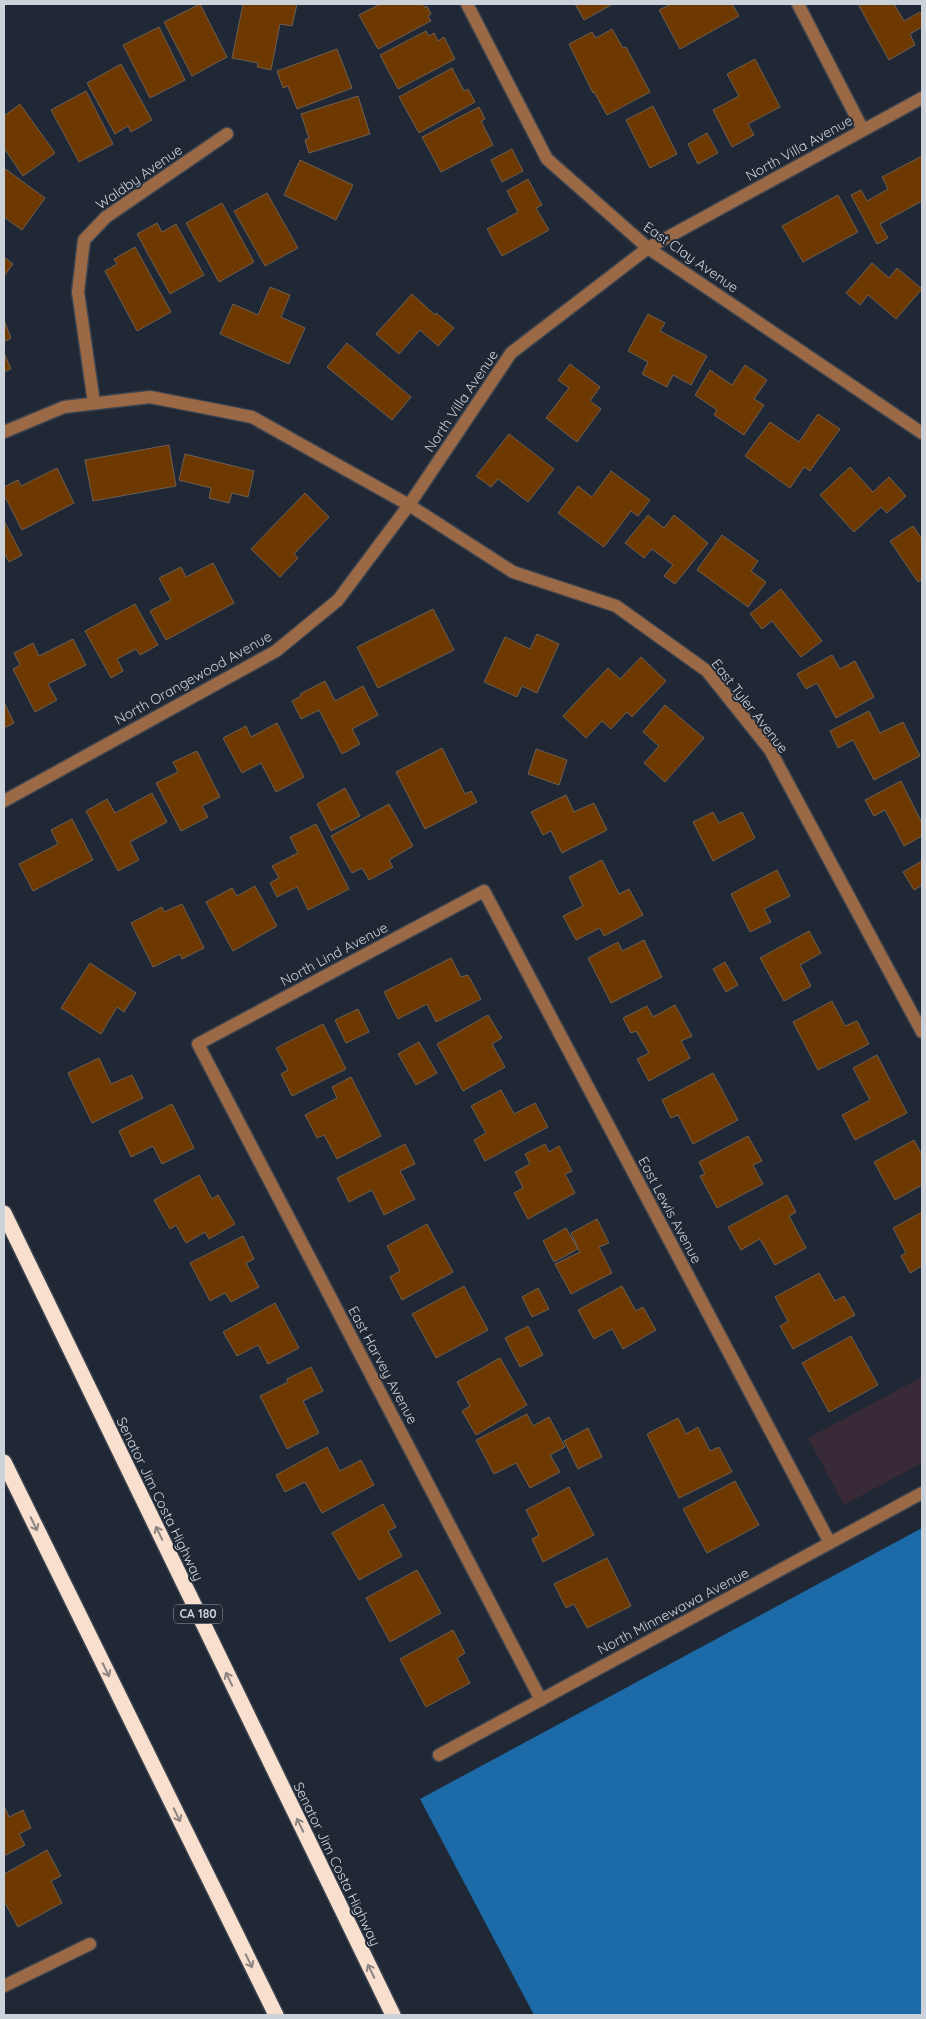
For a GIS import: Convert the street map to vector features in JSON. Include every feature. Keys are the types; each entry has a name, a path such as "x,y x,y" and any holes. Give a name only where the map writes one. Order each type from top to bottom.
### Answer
{"highway":[{"name":"Senator Jim Costa Highway","path":"4,1213 393,2015"},
{"path":"4,1462 276,2015"}],"street":[{"name":"East Clay Avenue","path":"467,4 547,159 648,248 922,433"},
{"path":"798,4 863,130"},
{"name":"North Villa Avenue","path":"409,505 512,353 648,248 922,98"},
{"name":"Waldby Avenue","path":"94,403 78,292 84,240 106,217 227,134"},
{"path":"4,432 64,407 150,397 252,417 409,505"},
{"name":"North Orangewood Avenue","path":"4,800 276,651 338,600 409,505"},
{"name":"East Tyler Avenue","path":"409,505 513,572 616,606 707,671 770,750 922,1032"},
{"name":"North Lind Avenue","path":"198,1044 484,891"},
{"name":"East Lewis Avenue","path":"484,891 830,1543"},
{"name":"East Harvey Avenue","path":"198,1044 541,1700"},
{"name":"North Minnewawa Avenue","path":"439,1755 922,1493"},
{"path":"4,1986 90,1944"}],"shaded area":[{"path":"922,1377 922,1463 844,1505 808,1438"}],"water":[{"path":"922,1528 922,2015 534,2015 420,1799"}],"building":[{"path":"200,4 227,57 192,76 164,22"},
{"path":"243,4 297,4 292,26 280,24 271,70 257,67 258,63 232,58"},
{"path":"380,4 423,4 425,8 427,6 431,14 428,16 431,21 378,49 359,15"},
{"path":"575,4 610,4 611,5 584,20"},
{"path":"671,4 732,4 739,16 680,49 659,10"},
{"path":"858,4 894,4 904,21 920,12 922,15 922,27 910,34 915,45 889,60"},
{"path":"159,27 185,80 150,98 123,45"},
{"path":"612,29 623,48 626,47 650,92 607,115 593,93 569,44 592,32 596,38"},
{"path":"426,31 429,36 434,33 438,41 444,37 455,59 398,89 380,55"},
{"path":"337,49 352,88 297,109 288,86 283,88 277,71"},
{"path":"755,59 780,107 748,124 754,135 732,147 713,110 739,96 727,74"},
{"path":"121,64 152,120 131,132 128,126 115,134 87,83"},
{"path":"452,68 464,91 468,89 475,102 419,133 399,97"},
{"path":"86,91 113,144 79,162 51,110"},
{"path":"358,96 370,134 309,153 305,140 309,138 301,114"},
{"path":"20,104 55,153 23,176 4,148 4,116"},
{"path":"653,106 677,154 650,168 626,120"},
{"path":"479,107 485,119 481,121 493,145 441,172 422,137"},
{"path":"707,133 718,153 698,164 688,144"},
{"path":"512,149 523,171 502,182 491,160"},
{"path":"922,156 922,201 880,224 888,238 877,244 851,195 861,190 867,201 888,189 882,177"},
{"path":"300,160 353,185 336,220 284,195"},
{"path":"4,168 45,198 22,230 4,217"},
{"path":"528,179 542,205 536,208 549,230 502,256 487,229 518,212 507,191"},
{"path":"267,193 298,248 265,266 234,211"},
{"path":"838,195 858,232 803,262 782,226"},
{"path":"222,203 254,262 219,282 186,223"},
{"path":"157,223 162,232 176,224 204,275 170,294 137,234"},
{"path":"135,247 171,312 137,331 105,271 117,264 114,259"},
{"path":"4,257 13,264 4,276"},
{"path":"872,263 889,278 897,268 922,289 896,319 868,295 860,305 846,293"},
{"path":"270,287 290,295 281,317 305,328 289,364 220,334 233,304 258,315"},
{"path":"412,294 435,315 436,313 454,328 438,346 420,330 399,354 376,334"},
{"path":"648,314 665,323 660,331 707,356 691,385 673,375 667,387 642,374 648,362 628,351"},
{"path":"4,320 11,338 4,342"},
{"path":"347,343 411,397 392,420 327,367"},
{"path":"4,353 11,369 4,372"},
{"path":"570,364 600,387 590,401 601,409 577,442 546,418 569,388 558,380"},
{"path":"745,365 767,380 754,399 764,405 744,435 714,415 717,410 695,395 710,370 732,385"},
{"path":"818,414 840,429 810,471 804,467 790,488 745,456 770,422 799,442"},
{"path":"509,434 554,469 528,502 498,479 491,487 476,476"},
{"path":"169,445 176,486 93,501 85,460"},
{"path":"185,454 254,471 248,497 232,493 229,503 209,498 211,488 179,480"},
{"path":"850,467 873,492 889,477 906,496 887,513 881,507 854,532 820,495"},
{"path":"57,468 74,503 22,530 4,495 4,487 18,480 21,486"},
{"path":"611,471 650,500 638,516 631,511 604,547 558,513 578,486 592,497"},
{"path":"305,493 329,517 294,554 298,558 280,577 251,549"},
{"path":"648,515 664,528 674,515 708,543 675,584 664,576 673,565 652,549 644,558 625,543"},
{"path":"4,521 22,555 9,562 4,553"},
{"path":"913,526 922,539 922,579 918,582 890,541"},
{"path":"722,535 758,561 751,571 766,582 748,607 697,570"},
{"path":"213,563 234,603 166,640 150,611 171,600 159,578 181,567 186,577"},
{"path":"781,589 822,641 801,657 772,621 762,629 750,614"},
{"path":"135,604 158,645 140,655 136,649 117,659 123,671 111,678 85,631"},
{"path":"433,609 454,650 378,688 357,647"},
{"path":"537,634 559,644 537,693 522,686 517,697 484,682 505,637 530,649"},
{"path":"73,639 86,665 48,684 57,700 35,712 13,669 20,665 14,653 33,643 39,656"},
{"path":"832,655 840,669 855,661 874,697 836,718 817,683 806,689 797,674"},
{"path":"641,657 666,681 632,717 627,712 611,729 602,721 586,738 563,716 608,668 620,679"},
{"path":"325,681 335,701 363,686 378,715 352,729 360,744 342,754 319,710 301,719 292,701 301,696 300,694"},
{"path":"4,702 14,723 4,728"},
{"path":"665,705 704,738 665,782 644,763 659,746 643,732"},
{"path":"869,711 880,733 903,722 920,756 874,780 853,740 838,748 830,731"},
{"path":"277,723 304,777 276,792 261,763 242,773 223,738 246,726 251,737"},
{"path":"442,748 465,794 471,791 477,802 425,829 396,772"},
{"path":"536,749 567,760 559,785 528,774"},
{"path":"197,751 220,797 202,806 208,817 181,831 156,783 178,772 173,762"},
{"path":"901,781 922,823 922,836 904,846 885,810 874,816 865,800"},
{"path":"345,788 360,816 331,831 317,804"},
{"path":"152,793 167,822 130,842 139,860 118,871 86,811 107,799 115,813"},
{"path":"566,795 574,812 594,803 607,830 562,853 551,831 543,835 531,812"},
{"path":"389,804 413,846 389,860 393,867 369,880 362,868 352,873 331,836"},
{"path":"713,812 719,823 742,812 755,838 713,861 693,822"},
{"path":"72,819 93,860 33,891 19,864 58,844 51,830"},
{"path":"316,824 349,889 308,910 297,887 277,897 270,883 279,878 272,866 298,853 290,837"},
{"path":"602,860 619,894 629,889 643,915 604,936 600,928 576,940 563,916 583,906 569,877"},
{"path":"922,861 922,885 914,890 903,872"},
{"path":"777,870 790,896 764,909 771,922 750,932 731,894"},
{"path":"255,886 277,926 233,951 206,902 232,888 237,896"},
{"path":"182,904 204,948 182,959 180,954 153,967 131,923 162,907 164,912"},
{"path":"809,931 821,953 800,965 811,986 784,1001 760,958"},
{"path":"644,940 662,977 611,1003 588,958 618,942 622,951"},
{"path":"451,958 461,977 468,975 481,999 436,1022 427,1004 398,1019 384,992"},
{"path":"725,962 738,985 726,992 713,969"},
{"path":"90,963 136,993 124,1012 117,1007 101,1034 61,1008"},
{"path":"832,1001 845,1026 857,1021 869,1044 818,1070 793,1022"},
{"path":"675,1005 692,1036 681,1041 690,1058 649,1081 637,1059 649,1053 636,1031 631,1033 623,1018 647,1006 653,1017"},
{"path":"358,1009 369,1032 346,1043 335,1020"},
{"path":"488,1015 502,1038 492,1044 505,1067 463,1091 437,1044"},
{"path":"323,1024 346,1069 292,1096 281,1074 288,1070 276,1048"},
{"path":"419,1042 437,1073 416,1085 398,1054"},
{"path":"877,1055 907,1113 855,1140 842,1115 870,1100 853,1068"},
{"path":"99,1058 111,1084 132,1075 143,1098 92,1123 68,1073"},
{"path":"713,1073 738,1120 693,1144 678,1115 671,1118 662,1100"},
{"path":"351,1077 381,1136 337,1159 324,1135 317,1138 305,1115 337,1098 332,1087"},
{"path":"501,1090 514,1114 535,1103 548,1127 485,1161 474,1140 486,1133 471,1106"},
{"path":"172,1104 194,1148 162,1164 153,1146 131,1157 119,1131"},
{"path":"748,1136 762,1161 753,1165 763,1184 717,1208 700,1176 705,1174 699,1162"},
{"path":"914,1140 922,1155 922,1185 895,1200 874,1162"},
{"path":"405,1144 415,1164 400,1171 415,1199 384,1215 372,1190 349,1202 337,1178"},
{"path":"545,1144 549,1152 559,1146 572,1171 565,1174 575,1193 528,1219 514,1193 523,1188 515,1172 530,1164 525,1154"},
{"path":"199,1175 212,1199 218,1195 235,1224 209,1239 205,1232 186,1243 176,1225 170,1229 154,1200"},
{"path":"787,1195 796,1212 789,1216 806,1248 775,1265 760,1239 741,1250 728,1227"},
{"path":"922,1212 922,1266 910,1273 901,1256 906,1253 893,1228"},
{"path":"597,1219 609,1243 599,1247 612,1273 571,1294 555,1264 580,1252 571,1233"},
{"path":"427,1224 453,1272 402,1300 390,1277 400,1271 387,1246"},
{"path":"566,1228 578,1249 554,1262 543,1241"},
{"path":"243,1236 254,1259 246,1263 259,1287 231,1302 225,1293 210,1301 190,1263"},
{"path":"819,1273 835,1301 844,1296 855,1315 793,1349 780,1326 788,1321 775,1297"},
{"path":"464,1286 488,1330 436,1358 412,1314"},
{"path":"622,1286 636,1311 643,1307 656,1330 623,1349 612,1329 594,1339 578,1310"},
{"path":"538,1288 549,1309 532,1317 522,1297"},
{"path":"275,1303 299,1348 268,1364 258,1345 237,1356 223,1332"},
{"path":"528,1326 543,1355 520,1367 505,1338"},
{"path":"851,1336 878,1385 829,1412 802,1363"},
{"path":"500,1358 527,1405 476,1435 462,1411 470,1406 457,1382"},
{"path":"311,1367 323,1391 303,1401 319,1433 287,1449 260,1396 288,1382 287,1379"},
{"path":"527,1414 533,1426 549,1417 565,1447 550,1455 560,1472 530,1488 516,1463 494,1474 476,1440"},
{"path":"678,1418 686,1434 698,1427 710,1451 719,1447 732,1472 679,1498 647,1434"},
{"path":"588,1428 602,1457 578,1469 564,1441"},
{"path":"327,1447 340,1471 361,1460 374,1485 322,1513 305,1482 285,1492 276,1475"},
{"path":"735,1481 759,1525 707,1553 683,1509"},
{"path":"569,1487 594,1535 543,1562 532,1539 539,1535 526,1510"},
{"path":"383,1504 396,1527 388,1531 402,1556 359,1580 332,1533"},
{"path":"607,1558 631,1606 587,1628 574,1604 566,1608 554,1584"},
{"path":"417,1570 441,1613 390,1642 366,1598"},
{"path":"453,1630 465,1653 457,1658 470,1683 426,1707 400,1659"},
{"path":"4,1806 9,1817 23,1810 31,1828 19,1834 25,1845 4,1856"},
{"path":"47,1850 61,1876 51,1881 62,1903 18,1927 4,1901 4,1874"}]}
